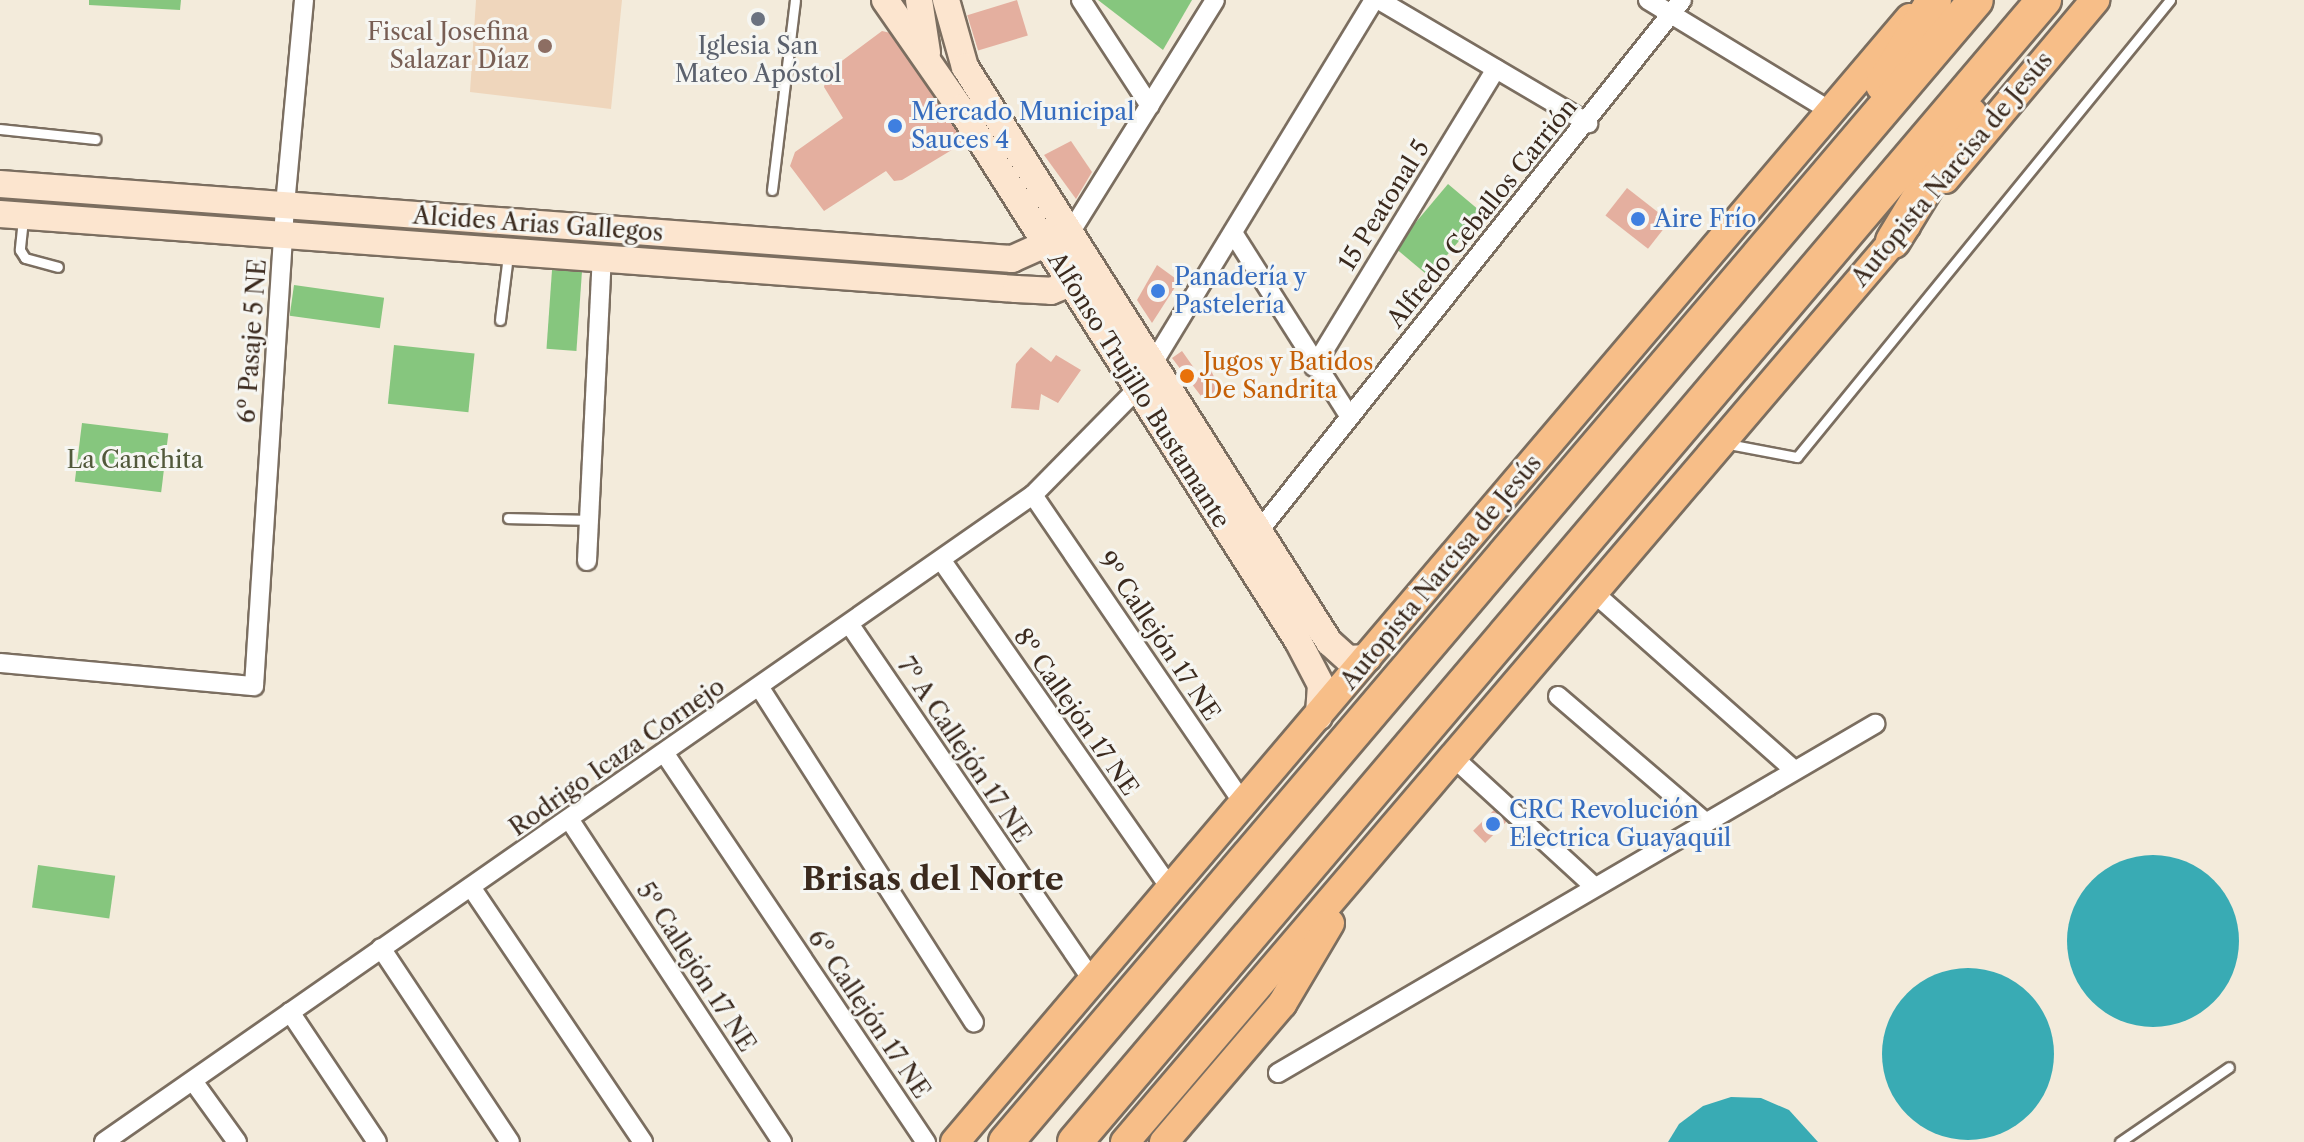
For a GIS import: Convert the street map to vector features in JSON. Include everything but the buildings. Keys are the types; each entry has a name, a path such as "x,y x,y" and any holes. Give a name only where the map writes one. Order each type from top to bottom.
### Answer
{"highway":[{"path":"1824,182 1934,0"},
{"name":"Autopista Narcisa de Jesús","path":"1006,1142 1976,0"},
{"path":"1893,241 2037,9"},
{"name":"Autopista Narcisa de Jesús","path":"1075,1142 2037,9"}],"main road":[{"name":"Autopista Narcisa de Jesús","path":"955,1142 1925,0"},
{"name":"Autopista Narcisa de Jesús","path":"1125,1142 1368,860 2095,0"},
{"path":"1164,1142 1282,1004 1368,860"}],"street":[{"name":"6º Pasaje 5 NE","path":"0,663 254,686 285,205 304,0"},
{"path":"885,0 935,70"},
{"path":"919,0 923,39 935,70"},
{"name":"Alfonso Trujillo Bustamante","path":"946,0 965,67 1059,240 1071,283 1298,641 1321,685 1319,717"},
{"path":"1081,0 1150,106"},
{"path":"1059,240 1150,106 1215,0"},
{"path":"1376,0 1588,123"},
{"name":"Rodrigo Icaza Cornejo","path":"108,1141 1033,495 1138,388 1235,236 1376,0"},
{"path":"1648,0 1676,7 1832,112"},
{"name":"Alfredo Ceballos Carrión","path":"1259,531 1348,414 1588,123 1676,7"},
{"name":"15 Peatonal 5","path":"1314,367 1496,69"},
{"name":"Alfonso Trujillo Bustamante","path":"935,70 1154,364 1329,642 1348,659 1368,658"},
{"name":"Alcides Arias Gallegos","path":"0,184 1012,259 1059,240"},
{"name":"Alcides Arias Gallegos","path":"12,214 1051,291 1071,283"},
{"path":"1235,236 1314,367 1348,414"},
{"path":"587,561 602,258"},
{"name":"9º Callejón 17 NE","path":"1033,495 1244,804"},
{"name":"8º Callejón 17 NE","path":"942,561 1171,889"},
{"path":"1593,592 1793,769"},
{"name":"7º A Callejón 17 NE","path":"850,625 1093,981"},
{"path":"760,688 974,1022"},
{"path":"1558,696 1706,823"},
{"path":"1278,1073 1793,769 1875,724"},
{"name":"6º Callejón 17 NE","path":"665,754 926,1142"},
{"path":"1454,758 1595,887"},
{"name":"5º Callejón 17 NE","path":"569,819 782,1142"},
{"path":"471,887 643,1142"},
{"path":"381,948 510,1142"},
{"path":"290,1012 377,1142"},
{"path":"193,1081 237,1142"}],"lane":[{"path":"772,190 795,0"},
{"path":"1721,442 1797,457 2170,0"},
{"path":"0,129 95,139"},
{"path":"12,214 20,250 25,258 58,267"},
{"path":"500,320 508,251"},
{"path":"508,518 589,520"},
{"path":"2120,1142 2229,1067"}],"shaded area":[{"name":"Fiscal Josefina Salazar Díaz","path":"476,0 622,0 611,109 470,92"}],"green space":[{"path":"89,0 181,0 180,10 89,5"},
{"path":"1098,0 1192,0 1163,50"},
{"path":"1448,184 1482,213 1429,277 1395,248"},
{"path":"552,270 582,272 576,351 546,349"},
{"path":"294,285 384,298 380,328 290,316"},
{"path":"394,345 475,353 468,412 388,404"},
{"name":"La Canchita","path":"82,423 168,434 161,492 75,482"},
{"path":"38,865 115,876 109,918 32,908"}],"water":[{"path":"2153,855 2186,862 2214,880 2232,908 2239,941 2232,974 2214,1002 2186,1020 2153,1027 2120,1020 2092,1002 2074,974 2067,941 2074,908 2092,880 2120,862"},
{"path":"1968,968 2001,974 2029,993 2048,1021 2054,1054 2048,1087 2029,1115 2001,1134 1968,1140 1935,1134 1907,1115 1888,1087 1882,1054 1888,1021 1907,993 1935,974"},
{"path":"1731,1097 1761,1098 1789,1110 1818,1142 1668,1142 1679,1124 1703,1106"}],"place":[{"name":"Iglesia San Mateo Apóstol","path":"758,19"},
{"name":"Fiscal Josefina Salazar Díaz","path":"545,46"},
{"name":"Mercado Municipal Sauces 4","path":"895,126"},
{"name":"Aire Frío","path":"1638,219"},
{"name":"Panadería y Pastelería","path":"1158,291"},
{"name":"Jugos y Batidos De Sandrita","path":"1187,376"},
{"name":"CRC Revolución Electrica Guayaquil","path":"1493,824"}],"district":[{"name":"Brisas del Norte","path":"933,879"}]}
